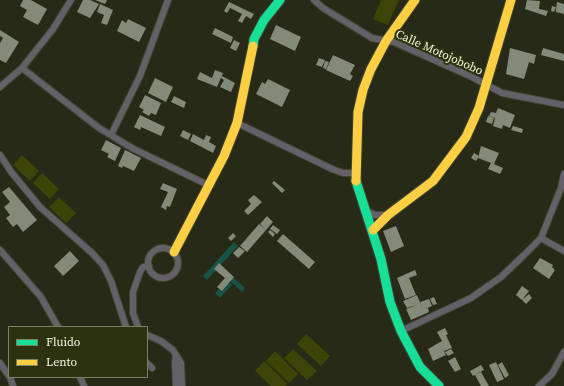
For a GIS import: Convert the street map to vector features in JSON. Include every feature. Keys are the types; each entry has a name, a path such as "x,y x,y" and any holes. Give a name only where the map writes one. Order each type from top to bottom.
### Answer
{"street":[{"path":"0,87 22,68 53,29 71,0"},
{"path":"111,135 140,76 168,0"},
{"path":"174,252 210,186 224,156 237,123 254,39 264,20 280,0"},
{"name":"Calle Motojobobo","path":"314,0 323,8 372,38 394,42 447,66 502,94 564,105"},
{"path":"415,0 386,41 371,69 358,112 355,172 358,188 373,230 390,302 401,331 420,367 439,386"},
{"path":"373,230 388,216 433,181 466,137 479,108 507,18 511,0"},
{"path":"22,68 99,128 132,148 210,186"},
{"path":"237,123 343,173 355,172"},
{"path":"0,155 12,173 40,206 92,253 103,265 111,281 126,326"},
{"path":"401,331 471,298 501,277 541,238 561,188 564,174"},
{"path":"365,210 375,215 388,216"},
{"path":"541,238 564,251"},
{"path":"163,248 174,252 177,257 177,269 169,277 157,277 152,274 149,266 149,257 158,249 163,248"},
{"path":"0,250 41,298 57,326"},
{"path":"137,326 133,318 133,292 143,267 149,266"},
{"path":"124,319 133,318"},
{"path":"148,336 167,345 176,355 181,363 182,386"},
{"path":"539,386 552,374 564,352"},
{"path":"176,355 176,386"},
{"path":"0,363 8,375"},
{"path":"148,364 152,368"}],"green space":[{"path":"381,0 399,0 388,25 373,19"},
{"path":"22,155 39,171 30,181 13,165"},
{"path":"42,173 59,189 50,199 33,183"},
{"path":"59,197 76,213 66,223 49,207"},
{"path":"306,334 330,356 321,366 297,344"},
{"path":"293,349 317,371 307,380 284,358"},
{"path":"275,351 298,374 289,383 266,361"},
{"path":"264,361 288,384 285,386 271,386 255,371"}],"water":[{"path":"234,242 238,246 220,266 245,288 242,292 217,269 207,280 203,276"},
{"path":"228,280 232,285 220,298 215,293"}],"building":[{"path":"23,0 31,0 47,9 38,25 23,17 27,10 20,6"},
{"path":"83,0 90,0 99,4 90,18 77,12"},
{"path":"95,0 107,0 105,4"},
{"path":"527,0 540,1 539,9 548,11 546,16 525,9"},
{"path":"229,2 254,14 251,19 246,16 242,23 238,21 242,14 230,8 227,13 224,11"},
{"path":"557,2 564,4 564,10 556,8"},
{"path":"100,4 113,10 107,25 101,23 104,15 97,12"},
{"path":"552,6 556,7 554,12 551,11"},
{"path":"556,8 564,10 564,14 556,12"},
{"path":"128,19 146,28 139,42 117,31 122,20 126,23"},
{"path":"276,25 301,37 295,51 270,39"},
{"path":"215,28 233,37 231,43 212,34"},
{"path":"0,30 19,42 6,63 0,60 0,43 3,38 0,36"},
{"path":"234,40 240,43 236,51 230,48"},
{"path":"510,48 536,55 534,64 529,62 524,79 506,74"},
{"path":"543,48 564,54 564,61 541,55"},
{"path":"333,55 355,65 350,74 353,76 350,81 326,70"},
{"path":"319,58 325,60 322,67 316,65"},
{"path":"325,61 329,62 326,69 323,68"},
{"path":"215,70 223,73 217,87 197,79 200,72 212,78"},
{"path":"222,76 235,83 231,92 220,87 224,80 221,78"},
{"path":"155,78 173,87 166,102 148,93"},
{"path":"268,79 290,90 282,107 256,94 262,82 265,84"},
{"path":"145,95 161,103 156,115 151,113 149,116 142,112 144,110 139,107"},
{"path":"174,96 186,102 184,108 171,102"},
{"path":"498,108 515,115 510,128 503,125 502,129 493,126 495,118 489,116 491,112 496,113"},
{"path":"140,115 165,127 161,136 141,127 140,130 134,127"},
{"path":"488,116 494,118 492,124 486,122"},
{"path":"513,126 523,129 522,133 511,130"},
{"path":"183,130 191,134 188,140 180,136"},
{"path":"193,134 204,140 206,135 211,137 209,142 216,146 213,153 190,141"},
{"path":"106,140 121,148 115,161 107,157 109,154 101,150"},
{"path":"481,146 499,153 494,164 503,168 500,174 488,169 491,163 478,158"},
{"path":"125,150 141,158 134,171 123,166 122,168 118,166"},
{"path":"474,153 479,156 476,161 471,158"},
{"path":"274,181 285,190 282,193 272,183"},
{"path":"163,183 177,189 170,207 167,206 166,210 161,207 168,192 160,189"},
{"path":"9,187 37,220 23,232 17,224 13,227 6,218 10,215 4,207 10,202 2,192"},
{"path":"254,195 262,202 248,215 244,211 251,204 248,200"},
{"path":"267,216 273,222 266,230 260,224"},
{"path":"259,224 266,230 247,252 240,246"},
{"path":"273,225 280,230 277,234 270,229"},
{"path":"396,226 404,246 391,252 383,231"},
{"path":"270,230 275,234 273,237 268,232"},
{"path":"233,233 236,236 231,241 228,238"},
{"path":"283,234 315,262 309,269 277,241"},
{"path":"239,247 245,251 238,258 233,253"},
{"path":"70,251 79,261 63,276 54,266"},
{"path":"540,258 553,265 552,267 555,270 549,279 533,268"},
{"path":"219,263 234,277 222,291 217,287 225,278 214,269"},
{"path":"415,270 417,275 409,278 416,295 405,299 397,278"},
{"path":"522,286 529,291 522,300 516,295"},
{"path":"529,294 532,298 526,304 522,300"},
{"path":"417,295 423,310 428,308 429,312 411,320 406,309 417,305 407,308 403,301"},
{"path":"434,297 437,304 433,305 430,299"},
{"path":"429,299 432,306 423,310 420,302"},
{"path":"445,328 448,334 446,335 452,348 444,351 446,355 433,361 428,349 442,341 437,332"},
{"path":"451,349 454,353 448,356 445,352"},
{"path":"455,357 461,369 455,372 448,361"},
{"path":"496,362 504,379 497,382 489,365"},
{"path":"502,362 509,375 505,378 498,365"},
{"path":"481,365 484,370 473,376 470,371"},
{"path":"481,372 489,386 481,386 475,375"}],"traffic: fast":[{"path":"253,46 254,39 264,20 280,0"},
{"path":"356,181 381,259 390,302 401,331 420,367 439,386"}],"traffic: slow":[{"path":"356,181 358,112 363,90 371,69 386,41 415,0"},
{"path":"373,230 388,215 433,181 466,137 479,108 511,0"},
{"path":"174,252 224,156 237,123 253,46"}]}
